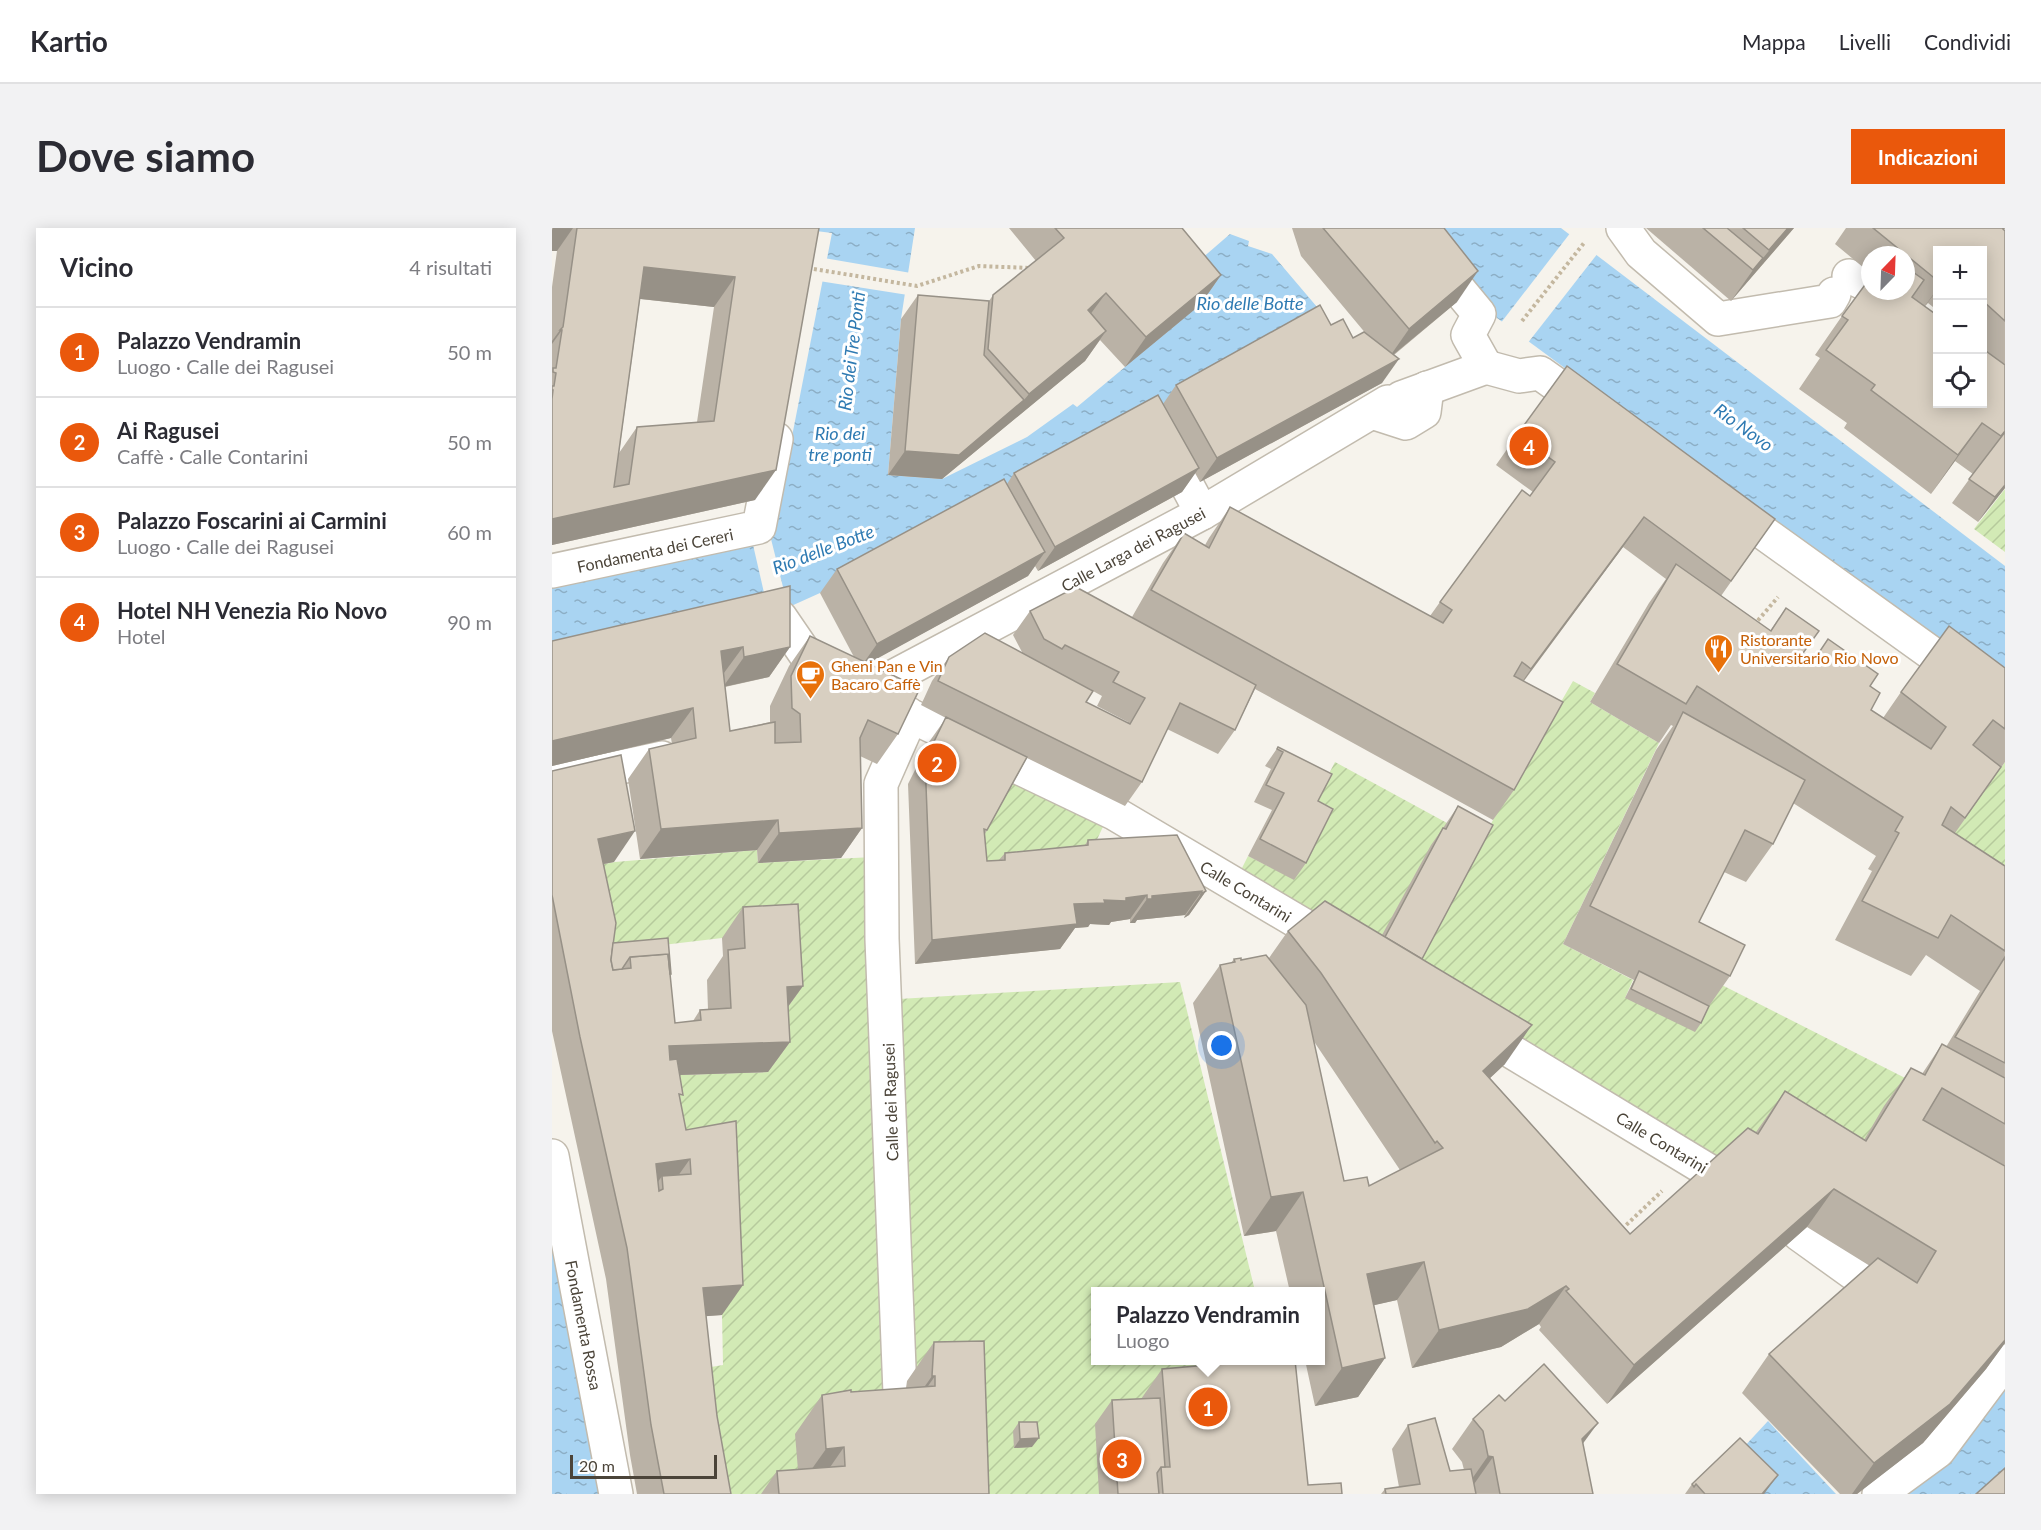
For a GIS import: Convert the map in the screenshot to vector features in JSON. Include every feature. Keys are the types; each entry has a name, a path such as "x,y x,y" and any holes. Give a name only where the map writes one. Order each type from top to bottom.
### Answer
{"street":[{"path":"1408,228 1479,314 1468,336 1486,367 1519,376 1540,373 1616,428"},
{"path":"1623,228 1641,253 1718,319 1830,300 1861,291"},
{"name":"Calle Larga dei Ragusei","path":"872,688 1045,596 1107,576 1202,513 1397,400 1486,367"},
{"name":"Fondamenta dei Cereri","path":"552,571 597,549 759,527 780,414"},
{"path":"1152,420 1202,513"},
{"path":"1701,488 2005,706"},
{"path":"1028,566 1045,596"},
{"name":"Calle Contarini","path":"780,617 806,655 872,688 911,716 1114,813 1364,962"},
{"name":"Calle dei Ragusei","path":"904,1494 882,939 881,784 911,716"},
{"path":"552,782 662,758"},
{"name":"Calle Contarini","path":"1446,1011 1703,1167"},
{"name":"Fondamenta Rossa","path":"552,1156 616,1494"},
{"path":"1799,1234 1899,1306"},
{"path":"1879,1494 1938,1451 1995,1369"}],"path":[{"path":"1533,307 1588,237"},
{"path":"808,268 917,286 979,266 1032,268"},
{"path":"1750,631 1805,563"},
{"path":"1619,1232 1703,1167"}],"green space":[{"path":"2005,489 2005,552 1974,529"},
{"path":"1573,681 1595,693 1590,702 1659,743 1563,944 1633,980 1625,998 1718,983 1915,1083 1839,1180 1731,1172 1409,980 1493,820"},
{"path":"1335,762 1447,823 1434,846 1431,846 1370,958 1237,878 1248,856 1294,879 1306,818"},
{"path":"2005,762 2005,948 1924,846 1974,805"},
{"path":"1010,781 1108,816 1086,863 988,877 970,854"},
{"path":"757,850 758,863 873,857 896,1426 801,1494 704,1494 687,1371 723,1365 722,1315 665,1160 648,1076 768,1072 722,938 595,953 577,869 615,862"},
{"path":"1180,982 1254,1287 1091,1287 1091,1365 1211,1365 1212,1390 1099,1494 959,1494 907,1381 899,999"}],"water":[{"name":"Rio delle Botte","path":"792,228 915,228 901,319 888,475 942,479 1027,437 1073,404 1077,407 1125,367 1178,279 1230,234 1249,241 1248,246 1272,254 1323,314 1303,330 820,593 769,616 552,666 552,587 773,533 832,233"},
{"name":"Rio Novo","path":"1424,228 1561,228 2005,566 2005,692 1497,318"},
{"path":"552,1234 603,1494 552,1494"},
{"path":"2005,1383 2005,1479 1989,1494 1901,1494"},
{"path":"1768,1421 1836,1494 1750,1494 1730,1462"}],"pier":[{"path":"1571,232 1598,253 1527,344 1500,324"},
{"path":"824,258 911,273 908,295 819,281"},
{"path":"769,531 789,611 770,619 751,536"}],"building":[{"path":"577,228 819,228 776,470 552,519 552,386 554,386 556,373 553,372 553,368 556,368 562,330 560,330 563,327","holes":["644,267 735,277 714,421 637,427 629,484 614,487"]},
{"path":"1055,228 1182,228 1221,275 1146,337 1106,293 1088,310 1106,331 1029,394 988,349 993,295 1064,238"},
{"path":"1323,228 1444,228 1478,271 1409,329"},
{"path":"1703,228 1727,228 1763,258 1753,270"},
{"path":"1743,228 1788,228 1769,250"},
{"path":"1873,228 2004,228 2005,321 1987,305 1987,246 1933,246 1933,277 1915,262 1915,246 1895,246"},
{"path":"1915,274 1924,280 1915,293"},
{"path":"1861,290 1861,300 1915,299 1933,312 1933,408 1987,408 1987,352 2005,365 2005,431 2001,436 1982,423 1958,455 1871,390 1875,385 1826,350 1848,320 1842,316"},
{"path":"918,295 989,301 984,355 1024,400 959,455 905,451"},
{"path":"1320,305 1331,325 1343,319 1353,338 1364,332 1399,359 1217,458 1176,385"},
{"path":"1567,366 1775,519 1731,581 1644,517 1531,669 1522,662 1514,676 1563,702 1514,790 1151,590 1184,533 1209,548 1230,507 1443,623 1452,610 1440,602 1522,490 1530,496 1555,462 1517,435"},
{"path":"1158,395 1199,468 1055,547 1014,473"},
{"path":"2005,432 2005,485 1995,497 1969,479"},
{"path":"1004,479 1045,552 877,644 837,569"},
{"path":"1676,564 1771,631 1786,608 1819,631 1803,653 1814,660 1828,639 1878,674 1870,686 1880,693 1871,710 1931,749 1946,727 1901,692 1949,626 2005,668 2005,729 1993,720 1973,745 2001,767 1965,818 1951,807 1942,825 2005,866 2005,951 1951,915 1938,938 1862,901 1899,833 1895,831 1903,817 1697,686 1686,704 1617,664"},
{"path":"790,586 790,647 744,657 743,647 721,651 730,731 775,722 775,743 801,742 800,714 792,708 791,676 810,636 920,688 898,734 868,720 860,738 862,828 779,833 778,820 661,829 649,749 696,738 693,708 552,741 552,641"},
{"path":"1076,587 1256,685 1235,730 1180,703 1142,782 938,681 949,657 985,633 1093,691 1086,702 1130,724 1145,698 1113,682 1119,672 1065,645 1062,649 1044,639 1030,611"},
{"path":"1683,712 1805,780 1773,844 1745,830 1699,922 1745,945 1730,976 1590,906"},
{"path":"946,717 1027,757 987,830 984,829 987,861 1005,860 1005,853 1088,845 1088,840 1177,835 1206,891 1201,894 1202,891 1152,896 1152,899 1147,899 1147,895 1126,898 1126,901 1104,900 1105,903 1074,904 1077,924 932,940 925,760"},
{"path":"1278,747 1332,774 1318,801 1333,809 1306,863 1260,839 1284,793 1266,785 1283,752 1277,749"},
{"path":"621,755 635,831 598,839 616,923 611,960 613,970 631,968 630,957 668,954 675,1023 701,1020 700,1010 731,1008 728,950 745,948 743,907 798,904 803,986 787,987 790,1042 669,1046 670,1060 677,1059 683,1095 679,1094 686,1130 736,1121 743,1285 703,1288 717,1416 731,1494 664,1494 651,1425 627,1248 580,1037 552,895 552,771","holes":["690,1159 691,1174 662,1176 663,1189 659,1191 656,1164"]},
{"path":"1458,806 1493,825 1422,959 1385,937 1443,828 1446,829"},
{"path":"1325,901 1532,1025 1483,1071 1630,1234 1748,1128 1758,1134 1785,1091 1866,1141 1911,1068 1925,1075 1942,1044 2005,1078 2005,1124 1942,1088 1923,1120 2005,1166 2005,1340 1950,1404 1874,1463 1769,1354 1878,1258 1917,1283 1936,1251 1834,1189 1634,1365 1566,1291 1569,1289 1566,1286 1528,1309 1439,1330 1424,1262 1367,1274 1385,1358 1342,1368 1303,1192 1271,1197 1220,965 1235,962 1234,959 1241,958 1241,960 1266,955 1306,1005 1344,1181 1367,1177 1369,1186 1443,1148 1437,1141 1435,1143 1321,973 1288,931"},
{"path":"668,938 671,974 668,954 630,957 622,969 613,970 611,960 613,943"},
{"path":"2005,957 2005,1063 1955,1037"},
{"path":"1639,971 1709,1006 1701,1023 1631,989"},
{"path":"984,1341 989,1494 779,1494 777,1471 845,1466 844,1447 826,1449 822,1395 851,1390 851,1392 935,1386 935,1376 932,1376 934,1342"},
{"path":"1544,1364 1598,1423 1582,1439 1593,1494 1500,1494 1493,1457 1488,1456 1483,1431 1473,1419 1499,1395 1505,1401"},
{"path":"1208,1365 1296,1365 1308,1485 1341,1483 1342,1494 1163,1494 1161,1467 1170,1467 1162,1369"},
{"path":"1160,1398 1165,1467 1161,1467 1157,1473 1159,1494 1118,1494 1112,1400"},
{"path":"1435,1418 1450,1471 1471,1469 1476,1494 1386,1494 1385,1489 1420,1484 1408,1425"},
{"path":"1019,1422 1037,1422 1039,1438 1020,1439"},
{"path":"1740,1438 1778,1475 1762,1494 1705,1494 1696,1484 1694,1487 1692,1484"},
{"path":"2005,1468 2005,1494 1976,1494"}],"place":[{"name":"Hotel NH Venezia Rio Novo","path":"1529,446"},
{"name":"Ristorante Universitario Rio Novo","path":"1719,674"},
{"name":"Gheni Pan e Vin Bacaro Caffè","path":"810,700"},
{"name":"Ai Ragusei","path":"937,763"},
{"name":"Palazzo Vendramin","path":"1208,1407"},
{"name":"Palazzo Foscarini ai Carmini","path":"1122,1459"}],"water label":[{"name":"Rio dei Tre Ponti","path":"851,351"},
{"name":"Rio dei tre ponti","path":"840,443"}]}
